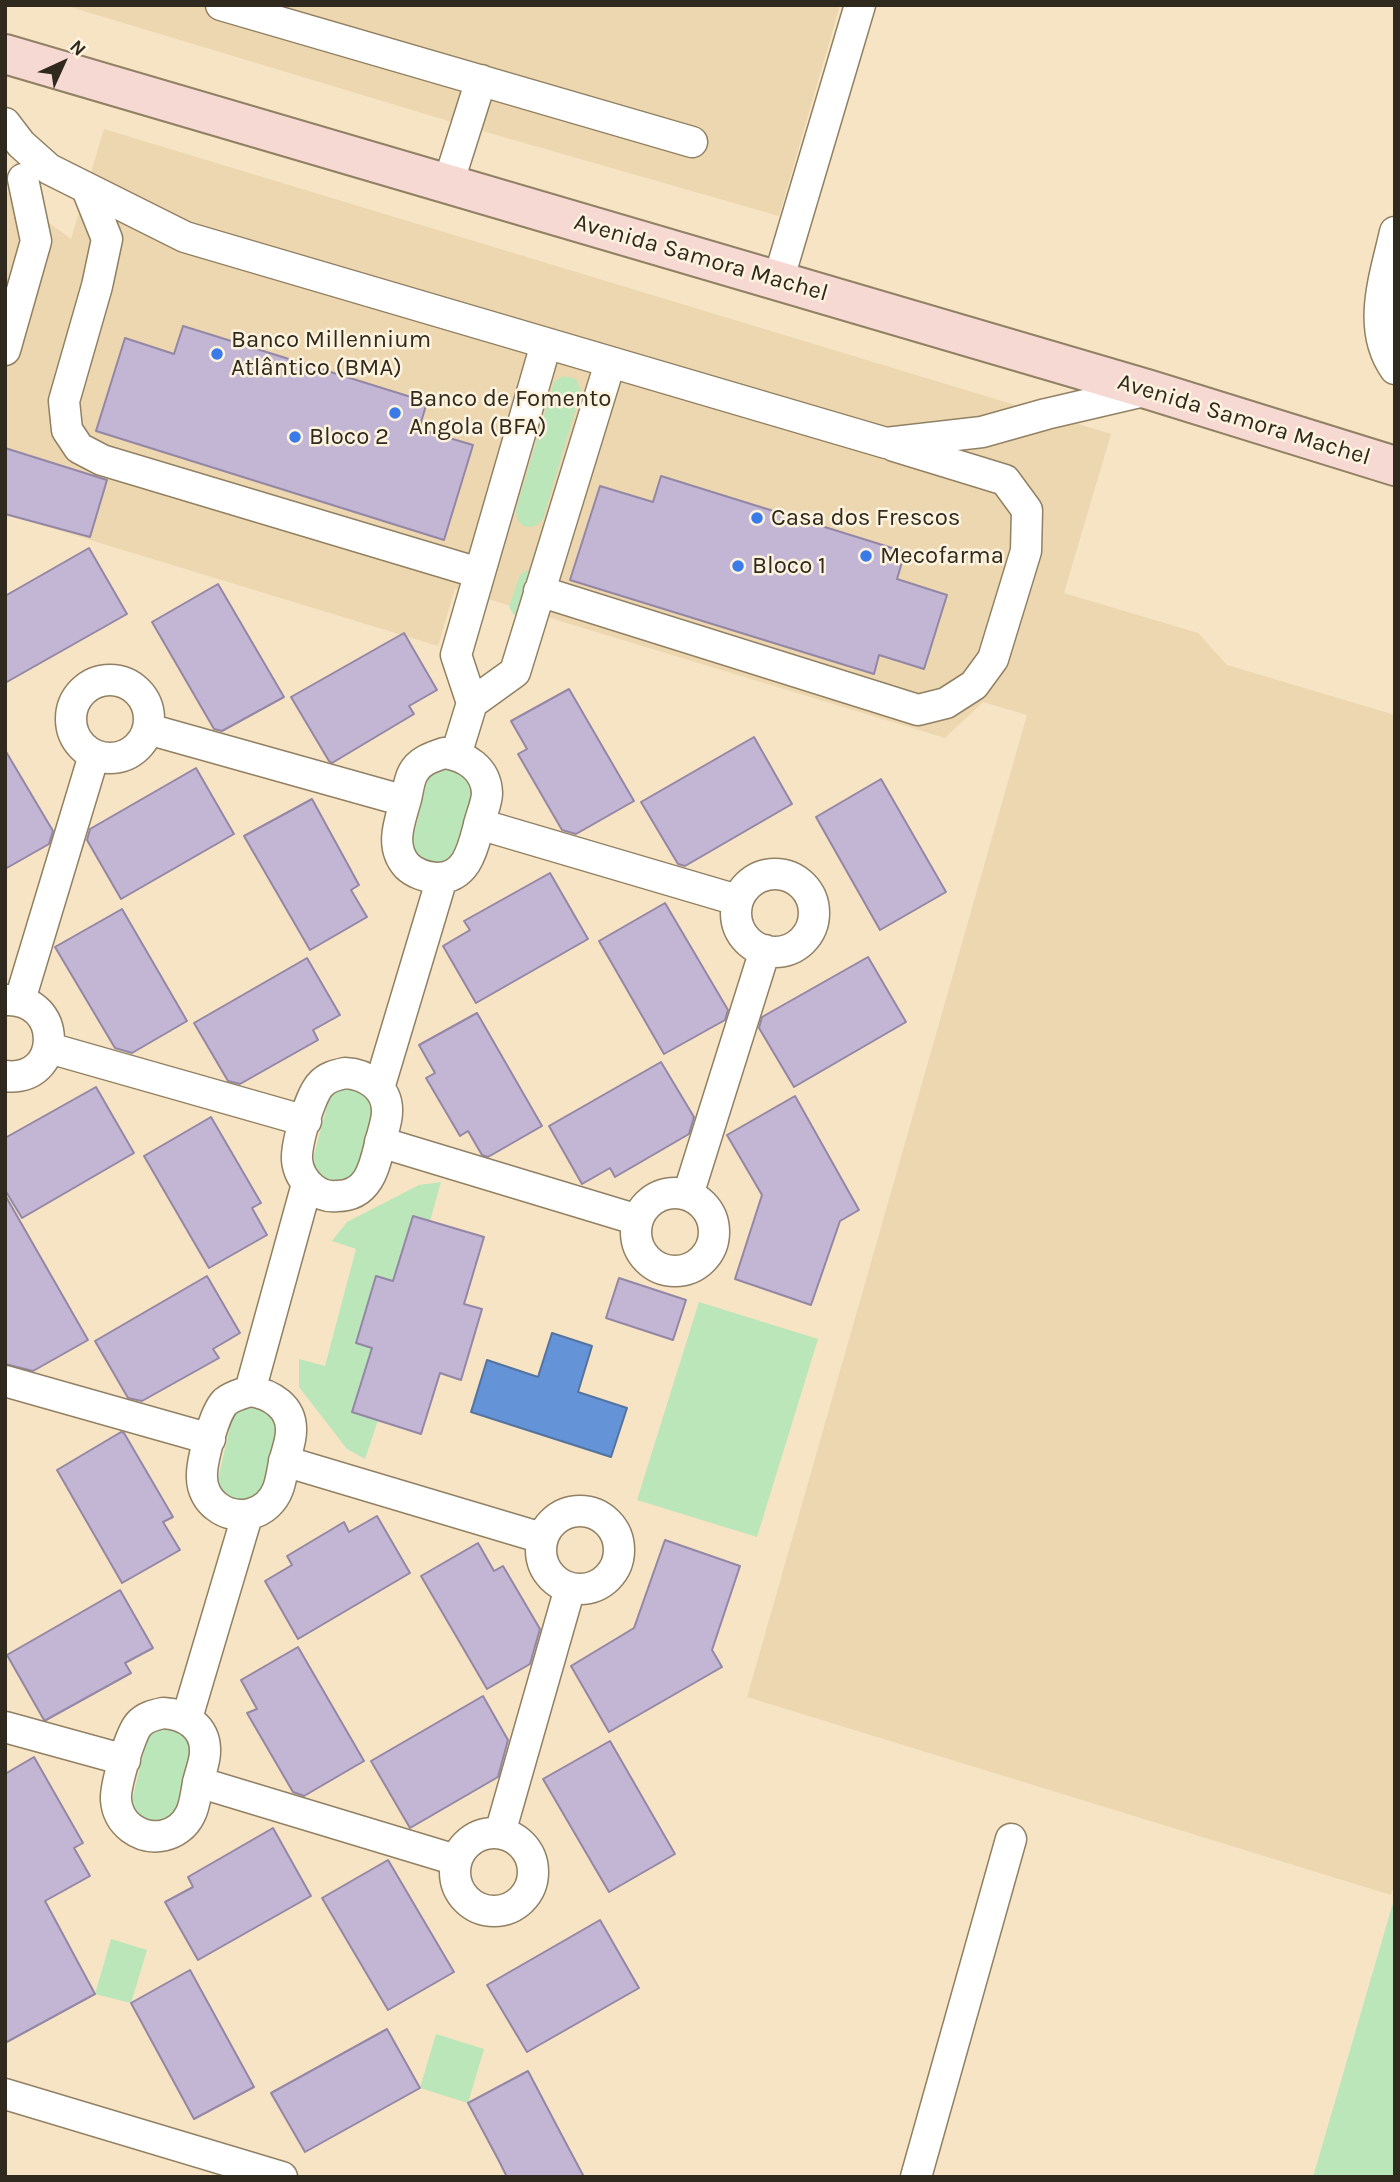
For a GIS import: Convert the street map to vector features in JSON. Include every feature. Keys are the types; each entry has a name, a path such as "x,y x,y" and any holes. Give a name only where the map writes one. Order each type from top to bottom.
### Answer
{"main road":[{"name":"Avenida Samora Machel","path":"5,54 1150,390 1395,466"}],"lane":[{"path":"220,5 692,142"},
{"path":"778,281 860,5"},
{"path":"448,184 481,80"},
{"path":"5,123 21,145 50,169 185,237 1005,480 1027,510 1026,551 993,659 974,685 946,703 918,710 539,591"},
{"path":"5,350 36,241 23,179"},
{"path":"87,189 107,239 97,286 64,401 67,430 79,448 102,460 479,573"},
{"path":"1395,232 1380,302 1381,338 1389,361 1395,369"},
{"path":"456,755 472,703 456,655 546,344"},
{"path":"472,703 515,673 610,363"},
{"path":"886,443 982,432 1150,390"},
{"path":"114,680 127,684 138,692 149,715 148,729 142,742 121,757 94,755 83,748 71,727 74,703 90,685 114,680"},
{"path":"148,729 405,801"},
{"path":"444,753 456,755 477,768 484,780 487,794 472,853 465,864 455,873 442,878 429,877 416,873 406,865 396,842 397,830 413,772 421,763 444,753"},
{"path":"5,1076 22,1076 34,1070 49,1048 46,1022 38,1011 28,1003 13,1000 94,755"},
{"path":"479,824 737,900"},
{"path":"775,873 787,875 798,881 807,891 813,904 810,930 802,941 791,949 765,950 752,945 743,936 735,913 737,900 742,889 751,880 775,873"},
{"path":"379,1088 442,878"},
{"path":"688,1195 765,950"},
{"path":"49,1048 306,1121"},
{"path":"345,1073 357,1073 379,1088 386,1100 387,1113 373,1172 367,1184 356,1192 343,1196 329,1196 317,1192 307,1184 297,1161 314,1092 322,1082 345,1073"},
{"path":"380,1142 638,1220"},
{"path":"250,1391 307,1184"},
{"path":"663,1194 688,1195 699,1200 708,1210 715,1236 703,1260 692,1268 666,1270 653,1264 638,1245 638,1220 643,1209 663,1194"},
{"path":"5,1381 210,1439"},
{"path":"250,1391 273,1397 283,1406 291,1431 277,1490 270,1502 260,1511 247,1516 234,1515 211,1503 201,1480 219,1411 226,1401 237,1394 250,1391"},
{"path":"284,1461 542,1538"},
{"path":"580,1511 592,1513 603,1519 612,1529 618,1541 619,1555 608,1579 596,1586 570,1588 557,1582 549,1574 543,1563 542,1538 556,1518 580,1511"},
{"path":"187,1718 247,1516"},
{"path":"500,1833 570,1588"},
{"path":"175,1713 187,1718 197,1727 204,1740 205,1753 192,1812 185,1824 174,1832 147,1837 125,1824 116,1802 132,1732 140,1722 151,1716 175,1713"},
{"path":"5,1727 125,1760"},
{"path":"198,1782 456,1860"},
{"path":"500,1833 517,1840 526,1851 532,1862 533,1876 522,1900 498,1911 484,1910 462,1895 454,1872 456,1860 471,1840 481,1834 500,1833"},
{"path":"916,2177 1011,1839"},
{"path":"5,2094 282,2177"}],"shaded area":[{"path":"64,5 840,5 779,216 465,126"},
{"path":"104,129 1111,434 1064,593 1198,633 1227,665 1395,715 1395,1883 1391,1895 747,1697 1027,715 983,702 945,738 455,589 438,646 5,514 5,190 71,239"}],"green space":[{"path":"563,376 576,379 581,391 543,519 534,526 525,526 519,521 516,510 554,382"},
{"path":"527,570 532,571 519,616 514,615 509,607 520,575"},
{"path":"448,766 468,776 472,791 457,851 448,863 426,864 414,853 413,838 428,778 433,772"},
{"path":"342,1085 364,1089 374,1109 359,1168 349,1178 338,1182 326,1179 315,1171 314,1155 330,1095"},
{"path":"441,1182 430,1221 413,1215 393,1281 376,1276 356,1343 372,1348 352,1412 378,1420 365,1459 347,1449 299,1387 299,1359 325,1366 356,1249 332,1241 347,1222 419,1185"},
{"path":"699,1302 818,1339 757,1537 637,1500"},
{"path":"245,1405 268,1408 278,1428 263,1488 251,1499 238,1501 226,1496 217,1483 233,1415"},
{"path":"167,1725 187,1736 191,1750 176,1810 172,1817 160,1824 138,1819 131,1805 147,1737 152,1730"},
{"path":"1395,1896 1395,2177 1313,2177"},
{"path":"111,1939 147,1950 131,2003 95,1994"},
{"path":"436,2034 484,2049 468,2103 420,2088"}],"water":[{"path":"552,1333 592,1346 578,1392 627,1408 611,1457 471,1412 487,1360 538,1377"}],"building":[{"name":"Bloco 2","path":"183,326 427,402 419,429 473,445 444,540 96,431 125,338 174,354"},
{"path":"5,448 107,480 90,537 5,514"},
{"name":"Bloco 1","path":"661,476 905,552 897,579 947,595 924,669 879,655 874,674 570,580 600,486 653,502"},
{"path":"89,548 127,614 5,683 5,596"},
{"path":"218,584 284,697 222,731 214,729 152,622"},
{"path":"404,633 437,690 409,706 414,714 332,763 291,697"},
{"path":"569,689 634,801 576,834 562,830 518,754 527,749 511,721"},
{"path":"754,737 792,804 685,866 678,864 641,802"},
{"path":"5,750 53,831 49,844 5,869"},
{"path":"196,768 234,834 121,899 87,840 90,829"},
{"path":"881,779 946,892 880,930 816,817"},
{"path":"312,799 359,885 351,890 367,917 310,950 244,836"},
{"path":"550,873 588,939 476,1003 443,946 470,930 464,921"},
{"path":"665,903 728,1010 725,1020 664,1054 599,941"},
{"path":"122,909 187,1021 132,1053 115,1048 55,947"},
{"path":"868,957 906,1022 794,1087 759,1028 762,1017"},
{"path":"307,958 340,1015 313,1030 318,1040 240,1084 228,1081 194,1023"},
{"path":"477,1013 542,1126 488,1157 482,1155 468,1131 460,1136 426,1078 435,1073 419,1045"},
{"path":"661,1062 694,1117 689,1134 615,1177 610,1168 582,1184 549,1126"},
{"path":"96,1087 134,1153 22,1218 5,1190 5,1138"},
{"path":"795,1096 859,1210 840,1221 811,1305 735,1279 762,1195 727,1135"},
{"path":"211,1117 261,1203 252,1208 267,1235 209,1268 144,1156"},
{"path":"5,1195 88,1340 33,1371 5,1364"},
{"path":"413,1216 484,1237 464,1304 482,1309 461,1380 440,1373 421,1434 352,1412 372,1348 356,1343 376,1276 393,1281"},
{"path":"207,1276 240,1333 213,1349 219,1358 142,1401 128,1398 95,1341"},
{"path":"619,1278 686,1300 673,1340 606,1318"},
{"path":"121,1432 173,1517 163,1522 180,1550 122,1583 57,1470"},
{"path":"377,1516 410,1573 298,1639 265,1581 292,1565 287,1556 344,1522 349,1532"},
{"path":"665,1540 740,1566 712,1650 722,1667 609,1732 571,1666 634,1628"},
{"path":"478,1543 494,1571 503,1566 540,1629 530,1664 487,1689 421,1576"},
{"path":"120,1590 153,1648 125,1663 131,1673 44,1720 7,1655"},
{"path":"298,1647 364,1761 304,1796 293,1792 247,1713 257,1709 241,1680"},
{"path":"483,1696 508,1740 498,1777 410,1828 371,1761"},
{"path":"610,1741 675,1854 609,1892 543,1779"},
{"path":"34,1757 83,1843 74,1848 90,1876 45,1901 95,1994 5,2043 5,1774"},
{"path":"273,1828 311,1896 198,1960 165,1902 193,1887 188,1877"},
{"path":"388,1860 454,1972 388,2010 322,1898"},
{"path":"600,1920 639,1988 527,2052 487,1985"},
{"path":"190,1970 254,2087 194,2119 131,2003"},
{"path":"387,2029 420,2088 305,2152 271,2093"},
{"path":"528,2071 584,2177 507,2177 468,2103"}],"place":[{"name":"Banco Millennium Atlântico (BMA)","path":"217,354"},
{"name":"Banco de Fomento Angola (BFA)","path":"395,413"},
{"name":"Bloco 2","path":"295,437"},
{"name":"Casa dos Frescos","path":"757,518"},
{"name":"Mecofarma","path":"866,556"},
{"name":"Bloco 1","path":"738,566"}]}
